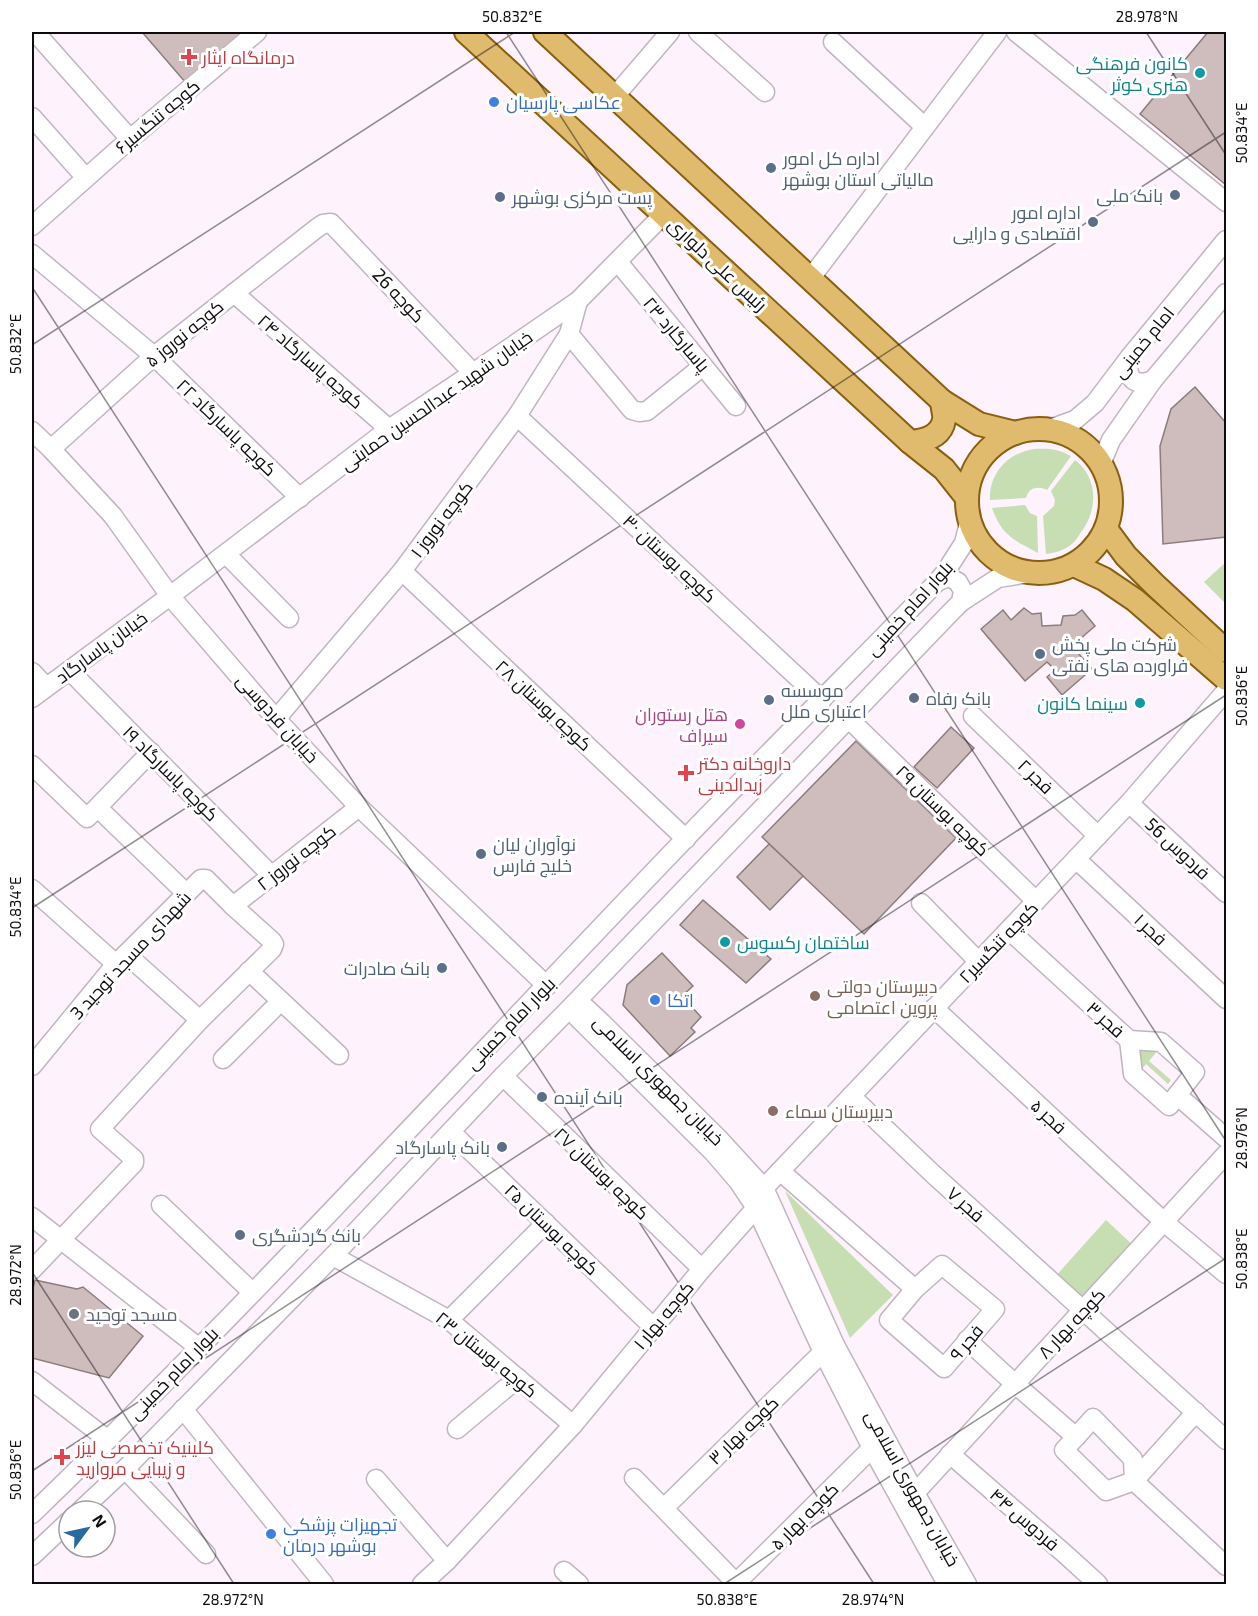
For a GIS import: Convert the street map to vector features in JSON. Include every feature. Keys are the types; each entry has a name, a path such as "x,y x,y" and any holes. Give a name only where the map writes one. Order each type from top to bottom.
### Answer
{"main road":[{"name":"رئیس علی دلواری","path":"466,32 910,442 944,469 968,509"},
{"path":"545,32 942,401 979,424 1015,433"},
{"path":"910,442 925,441 937,433 944,420 942,401"},
{"path":"1028,429 1050,429 1070,435 1088,447 1101,464 1109,483 1112,504 1106,529 1093,549 1074,565 1050,573 1029,573 1009,567 992,555 978,539 968,509 971,475 984,454 1002,439 1028,429"},
{"path":"1106,529 1126,556 1227,651"},
{"path":"1074,565 1104,579 1135,600 1227,679"},
{"path":"1135,600 1133,595 1140,584 1146,582 1154,584"}],"street":[{"path":"35,32 130,139"},
{"name":"کوچه تنگسیر۶","path":"35,217 86,178 257,32"},
{"path":"615,96 670,32"},
{"path":"698,32 765,92"},
{"path":"810,279 997,32"},
{"path":"1016,32 1227,202"},
{"path":"833,42 924,127"},
{"path":"32,117 86,178"},
{"name":"خیابان شهید عبدالحسین حمایتی","path":"170,596 388,429 473,374 578,301 664,214"},
{"name":"کوچه 26","path":"323,224 331,223 473,374"},
{"name":"کوچه نوروز ۵","path":"51,449 154,356 323,224"},
{"name":"امام خمینی","path":"1050,429 1075,420 1095,403 1129,358 1227,240"},
{"name":"کوچه پاسارگاد ۲۲","path":"32,254 154,356 300,498"},
{"name":"پاسارگارد ۲۳","path":"618,262 736,406"},
{"name":"کوچه پاسارگاد ۲۴","path":"234,293 388,429"},
{"name":"امام خمینی","path":"1101,464 1111,440 1153,380 1227,293"},
{"name":"کوچه نوروز ۱","path":"276,719 402,571 517,416 569,334 578,301"},
{"path":"569,334 632,410 639,412 647,411 703,366"},
{"path":"1129,358 1130,376 1137,383 1143,384 1153,380"},
{"name":"کوچه بوستان ۳۰","path":"517,416 822,700"},
{"name":"خیابان فردوسی","path":"32,431 112,516 170,596 276,719 359,807 547,986"},
{"name":"بلوار امام خمینی","path":"32,1514 108,1440 252,1292 686,838 938,581 964,543 968,509"},
{"path":"226,554 289,618"},
{"name":"کوچه بوستان ۲۸","path":"402,571 686,838"},
{"name":"بلوار امام خمینی","path":"93,1499 333,1256 502,1077 961,602 998,578 1029,573"},
{"path":"938,581 949,577 958,582 963,591 961,602"},
{"name":"خیابان پاسارگاد","path":"39,692 170,596"},
{"name":"کوچه پاسارگاد ۱۹","path":"70,671 272,876"},
{"path":"32,672 39,692"},
{"name":"کوچه تنگسیر۲","path":"764,1188 1130,803 1227,691"},
{"name":"فجر ۲","path":"973,716 1098,836"},
{"name":"کوچه بوستان ۲۹","path":"849,718 1036,901"},
{"path":"32,765 85,818 89,818 151,752"},
{"name":"فردوس 56","path":"1130,803 1227,894"},
{"name":"کوچه نوروز ۲","path":"233,906 359,807"},
{"path":"98,808 186,893"},
{"name":"فجر ۱","path":"1076,859 1227,999"},
{"name":"شهدای مسجد توحید 3","path":"32,1066 121,959 201,879 206,879 233,906"},
{"path":"32,889 200,1020"},
{"path":"921,903 979,962"},
{"path":"32,1270 134,1163 134,1159 100,1129 200,1020 272,949 274,945 272,941 233,906"},
{"name":"فجر ۳","path":"1009,930 1129,1040 1161,1042 1195,1072 1177,1095"},
{"path":"249,970 339,1055"},
{"path":"224,1059 281,1001"},
{"name":"خیابان جمهوری اسلامی","path":"574,1004 586,1008 598,1028 713,1152 738,1181 756,1208 823,1352 872,1448 958,1583"},
{"name":"فجر ۵","path":"934,1008 1164,1222 1227,1274"},
{"name":"خیابان جمهوری اسلامی","path":"598,1028 720,1140 764,1188 835,1345 915,1493 958,1583"},
{"path":"1129,1040 1133,1074 1169,1106 1177,1095 1227,1138"},
{"name":"کوچه بوستان ۲۷","path":"502,1077 702,1269"},
{"name":"فجر ۷","path":"850,1096 1227,1440"},
{"name":"کوچه بوستان ۲۵","path":"451,1132 653,1327"},
{"name":"کوچه بهار ۸","path":"915,1493 1227,1154"},
{"path":"780,1171 915,1288"},
{"path":"161,1205 252,1292"},
{"name":"کوچه بهار ۱","path":"422,1584 447,1561 573,1425 653,1327 756,1208"},
{"path":"32,1217 198,1347"},
{"path":"449,1320 546,1223"},
{"name":"کوچه بوستان ۲۳","path":"333,1256 449,1320 573,1425"},
{"name":"فجر ۹","path":"942,1265 995,1309 944,1368 889,1320 915,1288 942,1265"},
{"path":"968,1340 1076,1437"},
{"name":"کوچه بهار ۳","path":"664,1508 823,1352"},
{"path":"457,1429 518,1378"},
{"path":"32,1381 108,1440"},
{"path":"183,1408 324,1584"},
{"path":"1196,1412 1134,1481 1106,1491 1064,1450 1093,1418 1134,1460 1134,1481 1227,1566"},
{"name":"کوچه بهار ۵","path":"736,1584 872,1448"},
{"name":"فردوس ۴۴","path":"950,1454 1098,1584"},
{"path":"125,1469 206,1554"},
{"path":"634,1478 736,1584"},
{"path":"376,1479 447,1561"},
{"path":"32,1556 57,1532"},
{"path":"564,1572 579,1584"}],"green space":[{"path":"1034,449 1053,449 1071,456 1047,490 1034,488 1026,498 990,500 993,481 1002,466 1016,455"},
{"path":"1075,460 1088,475 1091,483 1092,510 1084,528 1073,543 1060,551 1046,554 1043,516 1054,506 1055,500 1051,491"},
{"path":"1025,505 1030,513 1037,516 1038,553 1010,536 1000,525 992,508"},
{"path":"1226,562 1226,604 1204,582"},
{"path":"1142,1047 1158,1050 1149,1061 1171,1080 1168,1084 1146,1064 1139,1073 1138,1050"},
{"path":"785,1191 893,1295 850,1338"},
{"path":"1106,1220 1136,1248 1085,1305 1054,1278"}],"building":[{"name":"درمانگاه ایثار","path":"142,32 244,32 186,83"},
{"name":"کانون فرهنگی هنری کوثر","path":"1208,32 1226,32 1226,185 1140,114"},
{"path":"1195,387 1226,423 1226,537 1163,544 1160,446 1171,409"},
{"name":"شرکت ملی پخش فراورده های نفتی","path":"1024,608 1032,614 1041,613 1042,626 1061,625 1063,616 1075,615 1082,610 1095,626 1072,646 1092,669 1062,695 1047,677 1055,670 1047,662 1025,681 981,629 1003,610 1011,620"},
{"path":"951,727 974,748 937,788 914,767"},
{"path":"856,741 956,838 864,934 762,837"},
{"path":"769,844 803,876 770,910 737,877"},
{"name":"ساختمان رکسوس","path":"703,900 771,959 746,983 680,925"},
{"name":"اتکا","path":"662,953 693,986 682,996 701,1017 691,1028 695,1032 670,1056 623,1005 627,985"},
{"name":"مسجد توحید","path":"35,1280 77,1289 83,1287 143,1336 109,1378 32,1358 32,1292"}],"place":[{"name":"درمانگاه ایثار","path":"189,57"},
{"name":"کانون فرهنگی هنری کوثر","path":"1200,73"},
{"name":"عکاسی پارسیان","path":"494,102"},
{"name":"اداره کل امور مالیاتی استان بوشهر","path":"771,168"},
{"name":"بانک ملی","path":"1175,195"},
{"name":"پست مرکزی بوشهر","path":"500,197"},
{"name":"اداره امور اقتصادی و دارایی","path":"1093,222"},
{"name":"شرکت ملی پخش فراورده های نفتی","path":"1040,654"},
{"name":"بانک رفاه","path":"914,698"},
{"name":"موسسه اعتباری ملل","path":"769,700"},
{"name":"سینما کانون","path":"1140,703"},
{"name":"هتل رستوران سیراف","path":"740,724"},
{"name":"داروخانه دکتر زیدالدینی","path":"686,773"},
{"name":"نوآوران لیان خلیج فارس","path":"481,854"},
{"name":"ساختمان رکسوس","path":"725,942"},
{"name":"بانک صادرات","path":"442,968"},
{"name":"دبیرستان دولتی پروین اعتصامی","path":"815,996"},
{"name":"اتکا","path":"655,1000"},
{"name":"بانک آینده","path":"542,1097"},
{"name":"دبیرستان سماء","path":"773,1111"},
{"name":"بانک پاسارگاد","path":"502,1147"},
{"name":"بانک گردشگری","path":"240,1235"},
{"name":"مسجد توحید","path":"74,1314"},
{"name":"کلینیک تخصصی لیزر و زیبایی مروارید","path":"62,1457"},
{"name":"تجهیزات پزشکی بوشهر درمان","path":"271,1534"}]}
